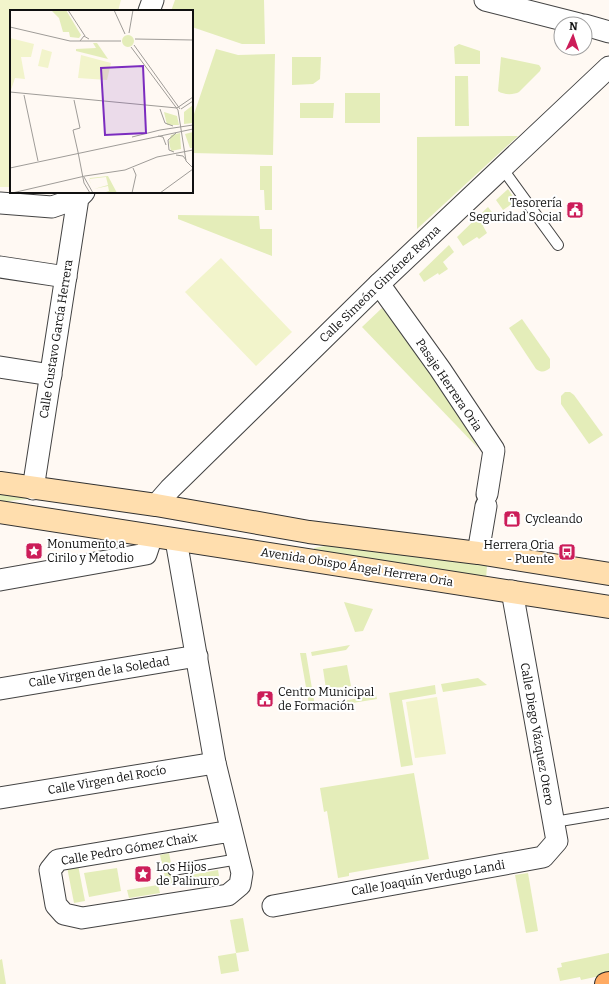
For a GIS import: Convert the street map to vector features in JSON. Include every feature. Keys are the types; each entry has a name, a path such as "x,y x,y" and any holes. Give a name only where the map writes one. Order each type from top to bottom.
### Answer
{"main road":[{"path":"0,484 156,505 270,526 599,572"},
{"path":"152,536 156,505"},
{"name":"Avenida Obispo Ángel Herrera Oria","path":"106,528 138,521 156,505"},
{"name":"Avenida Obispo Ángel Herrera Oria","path":"0,512 609,607"},
{"path":"176,540 181,535 194,529 241,529 270,526"},
{"path":"512,591 523,578 599,572"}],"street":[{"path":"149,10 153,0"},
{"path":"485,0 553,17"},
{"path":"593,28 609,32"},
{"name":"Calle Simeón Giménez Reyna","path":"156,505 170,489 379,284 609,67"},
{"path":"0,203 52,207 81,195"},
{"name":"Calle Gustavo García Herrera","path":"33,489 66,277 81,195"},
{"path":"0,267 66,277"},
{"name":"Pasaje Herrera Oria","path":"379,284 440,369 494,450 478,554"},
{"path":"0,367 51,375"},
{"path":"0,580 146,554 152,536"},
{"name":"Calle Pedro Gómez Chaix","path":"176,540 215,763 242,873 240,885 228,895 82,918 64,914 56,904 50,870 58,860 231,831"},
{"name":"Calle Diego Vázquez Otero","path":"512,591 554,822"},
{"name":"Calle Virgen de la Soledad","path":"0,689 197,656"},
{"name":"Calle Virgen del Rocío","path":"0,798 215,763"},
{"name":"Calle Joaquín Verdugo Landi","path":"273,906 543,857 557,841 554,822"}],"lane":[{"path":"502,168 558,245"},
{"name":"Calle Diego Vázquez Otero","path":"554,822 609,813"},
{"path":"173,870 239,859"}],"green space":[{"path":"0,0 121,0 118,10 10,10 10,187 0,187"},
{"path":"175,0 264,0 265,44 242,44 193,27 193,10 171,10"},
{"path":"459,44 480,51 480,64 455,64 454,47"},
{"path":"216,49 238,55 275,54 273,155 193,153 193,117"},
{"path":"292,57 321,57 320,79 313,84 292,85"},
{"path":"501,57 539,65 541,68 540,71 519,92 506,94 498,91"},
{"path":"455,76 468,76 469,126 455,126"},
{"path":"345,93 380,93 380,123 345,123"},
{"path":"300,103 334,103 333,118 300,118"},
{"path":"518,136 417,229 417,137"},
{"path":"260,166 272,166 272,210 265,210 264,190 260,190"},
{"path":"508,189 516,201 503,210 496,200"},
{"path":"488,207 495,216 483,226 487,233 479,239 477,237 463,246 457,237"},
{"path":"178,215 259,216 260,229 272,229 272,256 178,219"},
{"path":"449,245 454,252 443,262 448,269 439,275 438,273 424,282 419,274"},
{"path":"221,258 292,332 256,366 185,292"},
{"path":"382,308 434,373 478,448 362,327"},
{"path":"522,319 550,359 550,368 543,372 536,369 509,328"},
{"path":"565,392 570,392 574,395 603,435 589,444 561,404 561,396"},
{"path":"0,493 28,497 27,499 0,502"},
{"path":"336,544 487,566 486,579 315,553 314,548"},
{"path":"344,602 373,609 363,631 355,632"},
{"path":"350,645 346,650 312,656 311,652"},
{"path":"300,653 306,653 315,706 376,695 377,699 310,710"},
{"path":"347,665 351,686 326,689 323,669"},
{"path":"478,678 487,685 443,692 441,684"},
{"path":"435,685 436,694 402,700 413,765 401,767 389,693"},
{"path":"437,697 446,754 415,758 406,702"},
{"path":"414,773 429,859 349,873 349,876 338,878 327,811 324,812 320,788"},
{"path":"169,853 174,878 218,870 219,876 167,886 160,855"},
{"path":"78,865 85,901 74,903 67,867"},
{"path":"117,868 121,891 89,897 84,873"},
{"path":"528,873 538,931 526,933 515,875"},
{"path":"158,885 160,893 129,898 127,890"},
{"path":"243,918 249,951 236,953 230,920"},
{"path":"236,953 239,971 221,974 218,956"},
{"path":"609,953 609,974 581,980 580,977 560,981 557,968 562,967 561,963"},
{"path":"2,959 6,984 0,984 0,960"}],"place":[{"name":"Tesorería Seguridad Social","path":"575,210"},
{"name":"Cycleando","path":"512,519"},
{"name":"Monumento a Cirilo y Metodio","path":"34,551"},
{"name":"Herrera Oria - Puente","path":"567,552"},
{"name":"Centro Municipal de Formación","path":"265,699"},
{"name":"Los Hijos de Palinuro","path":"143,874"}]}
